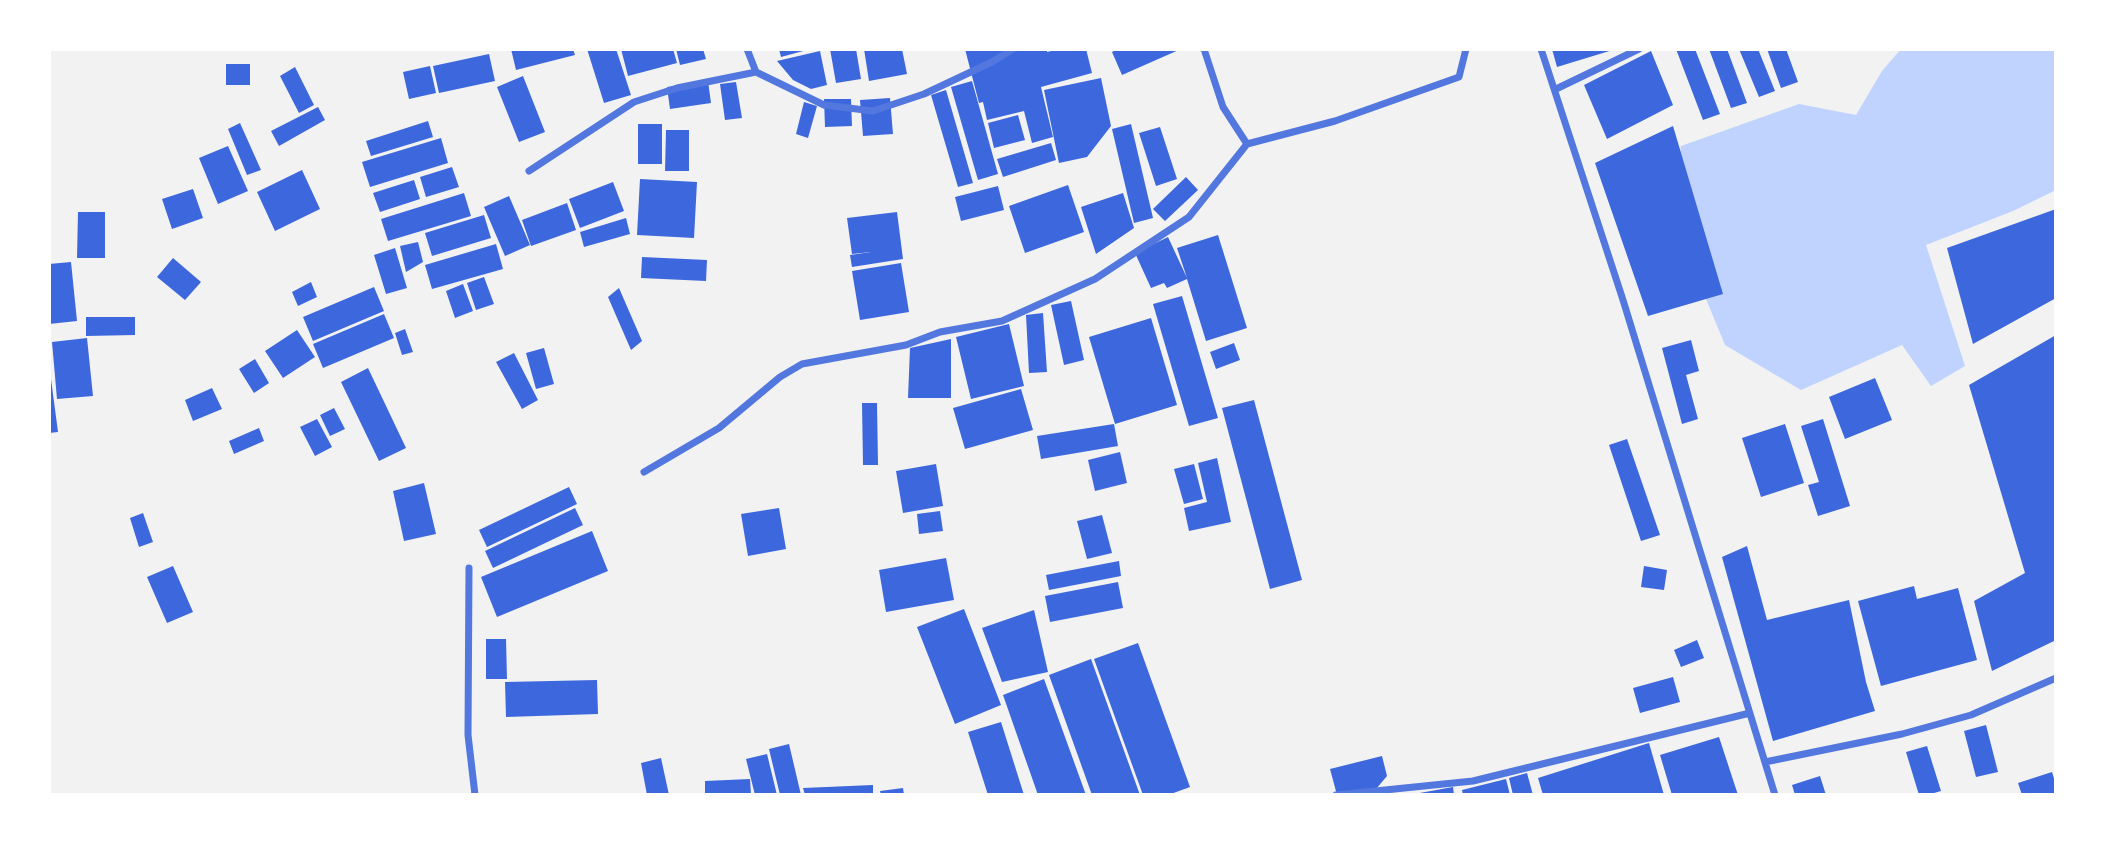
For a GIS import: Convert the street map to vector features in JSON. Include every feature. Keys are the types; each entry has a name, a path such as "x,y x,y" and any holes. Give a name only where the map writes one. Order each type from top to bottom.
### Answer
{"street":[{"path":"747,49 756,72"},
{"path":"529,171 634,102 677,88 756,72 824,105 873,111 925,94 1013,49"},
{"path":"1203,49 1223,107 1247,144"},
{"path":"644,472 719,428 780,377 802,363 906,345 940,332 1002,320 1095,279 1189,217 1247,144 1335,121 1459,78 1466,49"},
{"path":"1541,49 1627,313 1775,795"},
{"path":"1556,89 1639,49"},
{"path":"469,568 468,735 475,795"},
{"path":"1765,762 1902,734 1971,715 2056,678"},
{"path":"1336,795 1473,781 1750,713"}],"water":[{"path":"1901,49 2056,49 2056,190 2013,211 1926,245 1965,366 1931,386 1902,345 1801,390 1725,345 1699,282 1674,197 1681,146 1799,104 1856,115 1882,71"}],"building":[{"path":"511,49 573,49 575,55 516,70"},
{"path":"587,49 616,49 631,95 604,103"},
{"path":"621,49 673,49 677,63 628,76"},
{"path":"676,49 703,49 706,59 680,65"},
{"path":"779,49 807,49 807,50 781,57"},
{"path":"830,49 856,49 861,79 836,83"},
{"path":"864,49 902,49 907,74 869,81"},
{"path":"965,49 1047,49 1047,52 1086,49 1092,73 1041,87 1053,137 1032,143 1024,111 987,120 983,102 979,103"},
{"path":"1118,49 1181,49 1122,75 1112,52"},
{"path":"1552,49 1616,49 1557,67"},
{"path":"1676,49 1695,49 1720,114 1703,120"},
{"path":"1709,49 1727,49 1747,103 1731,108"},
{"path":"1739,49 1758,49 1775,91 1759,97"},
{"path":"1767,49 1786,49 1798,82 1781,88"},
{"path":"820,51 827,85 811,89 793,80 777,61"},
{"path":"1651,51 1673,105 1607,139 1584,85"},
{"path":"489,54 495,81 439,93 433,66"},
{"path":"226,64 250,64 250,85 226,85"},
{"path":"430,66 436,93 409,99 403,72"},
{"path":"295,67 314,105 299,113 280,76"},
{"path":"523,76 545,132 519,142 497,87"},
{"path":"1101,78 1111,126 1087,157 1059,163 1044,90"},
{"path":"708,81 711,103 670,109 667,87"},
{"path":"972,81 998,174 978,180 951,87"},
{"path":"736,82 742,118 725,120 720,84"},
{"path":"946,90 973,183 958,187 931,95"},
{"path":"890,98 893,134 863,136 860,100"},
{"path":"824,99 851,99 852,126 825,127"},
{"path":"804,102 817,106 808,138 796,134"},
{"path":"318,107 325,120 279,146 271,131"},
{"path":"1018,115 1025,140 994,148 988,123"},
{"path":"428,121 433,137 371,156 366,141"},
{"path":"240,123 261,170 247,175 228,129"},
{"path":"638,124 662,124 662,164 638,164"},
{"path":"1131,124 1153,218 1134,223 1112,129"},
{"path":"1673,126 1723,294 1648,316 1595,163"},
{"path":"1160,127 1177,179 1156,186 1139,133"},
{"path":"666,130 689,130 689,171 665,171"},
{"path":"441,138 448,163 370,187 362,162"},
{"path":"1051,143 1056,160 1003,177 997,159"},
{"path":"228,146 248,191 218,204 199,158"},
{"path":"452,167 459,187 426,197 420,177"},
{"path":"302,170 320,209 275,231 257,192"},
{"path":"1186,177 1198,190 1165,221 1153,209"},
{"path":"640,179 697,182 694,238 637,235"},
{"path":"414,180 420,199 380,212 373,193"},
{"path":"613,182 624,211 580,228 569,199"},
{"path":"1068,185 1084,232 1025,253 1009,206"},
{"path":"998,186 1004,210 961,221 955,197"},
{"path":"193,189 203,218 172,229 162,199"},
{"path":"464,193 471,216 388,241 381,219"},
{"path":"1123,193 1134,228 1096,254 1081,207"},
{"path":"509,196 530,245 505,256 484,207"},
{"path":"567,203 576,230 531,246 522,220"},
{"path":"2056,209 2056,298 1973,344 1947,248"},
{"path":"78,212 105,212 105,258 77,258"},
{"path":"897,212 903,259 852,267 850,255 871,252 852,254 847,218"},
{"path":"484,215 491,238 432,256 425,233"},
{"path":"626,218 630,234 584,247 580,232"},
{"path":"1218,235 1247,328 1206,341 1187,279 1167,288 1164,283 1151,288 1135,253 1168,237 1187,278 1177,248"},
{"path":"418,242 423,262 406,272 400,246"},
{"path":"496,244 503,269 432,289 425,265"},
{"path":"395,248 407,288 386,294 374,255"},
{"path":"642,257 707,260 706,281 641,278"},
{"path":"173,258 201,282 185,300 157,277"},
{"path":"71,262 77,321 49,324 49,264"},
{"path":"901,263 909,312 860,320 852,271"},
{"path":"484,277 494,304 476,310 467,283"},
{"path":"311,282 317,297 298,306 292,292"},
{"path":"463,284 473,311 455,318 446,291"},
{"path":"374,287 384,311 313,341 303,317"},
{"path":"619,288 642,341 631,350 608,297"},
{"path":"1182,296 1218,418 1189,426 1153,304"},
{"path":"1071,301 1084,360 1064,365 1051,305"},
{"path":"1043,313 1047,372 1029,373 1026,315"},
{"path":"384,314 394,338 323,368 313,344"},
{"path":"86,317 135,317 135,335 86,336"},
{"path":"1151,318 1177,405 1115,424 1089,337"},
{"path":"1009,324 1024,386 971,399 956,337"},
{"path":"405,329 413,352 402,355 395,333"},
{"path":"297,330 315,357 283,378 265,351"},
{"path":"2056,335 2056,640 1992,671 1974,601 2025,573 1969,385"},
{"path":"87,338 93,396 57,399 52,342"},
{"path":"951,339 951,398 908,398 910,348"},
{"path":"1691,340 1699,371 1686,375 1698,419 1682,424 1662,348"},
{"path":"1234,343 1240,360 1216,369 1210,352"},
{"path":"544,348 554,384 536,389 526,353"},
{"path":"514,353 538,400 522,409 496,362"},
{"path":"255,359 269,383 254,393 239,369"},
{"path":"368,368 406,448 379,461 341,382"},
{"path":"1875,378 1892,420 1845,439 1829,397"},
{"path":"49,379 58,432 49,433"},
{"path":"212,388 222,409 193,421 185,400"},
{"path":"1021,389 1033,430 965,449 953,408"},
{"path":"1254,400 1302,580 1270,589 1222,408"},
{"path":"862,403 877,403 878,465 863,465"},
{"path":"334,408 345,429 330,436 320,415"},
{"path":"317,419 332,447 315,456 300,427"},
{"path":"1823,419 1850,506 1818,516 1808,485 1819,482 1801,426"},
{"path":"1114,424 1118,446 1041,459 1037,436"},
{"path":"1785,424 1804,483 1761,497 1742,438"},
{"path":"259,428 264,441 234,454 229,441"},
{"path":"1627,439 1660,535 1641,541 1609,445"},
{"path":"1120,452 1127,483 1095,491 1088,460"},
{"path":"1217,458 1231,522 1189,531 1184,508 1207,502 1198,463"},
{"path":"936,464 943,506 903,513 896,471"},
{"path":"1194,464 1203,499 1184,504 1174,469"},
{"path":"424,483 436,534 404,541 393,491"},
{"path":"569,487 577,504 487,547 479,530"},
{"path":"575,508 583,525 493,568 485,551"},
{"path":"779,508 786,549 748,556 741,514"},
{"path":"940,511 943,531 919,534 917,514"},
{"path":"143,513 153,542 139,547 130,518"},
{"path":"1102,515 1112,553 1087,559 1077,521"},
{"path":"592,531 608,571 497,617 481,577"},
{"path":"1747,546 1767,620 1849,600 1866,682 1875,711 1773,741 1722,557"},
{"path":"946,558 954,600 886,612 879,570"},
{"path":"1119,561 1121,576 1049,590 1046,575"},
{"path":"173,566 193,612 167,623 147,577"},
{"path":"1644,566 1667,570 1664,590 1641,587"},
{"path":"1118,582 1123,608 1050,622 1045,596"},
{"path":"1914,586 1917,599 1958,588 1977,660 1881,686 1858,601"},
{"path":"964,609 1001,705 955,724 917,627"},
{"path":"1034,610 1048,672 1002,682 982,628"},
{"path":"486,639 506,639 507,679 486,679"},
{"path":"1697,640 1704,658 1681,667 1674,650"},
{"path":"1138,643 1190,787 1168,795 1143,795 1094,659"},
{"path":"1091,659 1140,795 1092,795 1049,675"},
{"path":"1673,677 1680,702 1640,713 1633,688"},
{"path":"1044,679 1086,795 1038,795 1003,695"},
{"path":"597,680 598,714 506,717 505,682"},
{"path":"1001,722 1024,795 988,795 968,732"},
{"path":"1986,725 1998,772 1976,777 1964,731"},
{"path":"1719,737 1738,795 1672,795 1660,755"},
{"path":"1649,743 1664,795 1543,795 1538,778"},
{"path":"789,744 801,795 780,795 769,749"},
{"path":"1927,746 1941,791 1919,795 1906,752"},
{"path":"767,754 777,795 755,795 746,759"},
{"path":"1382,756 1387,776 1371,795 1337,795 1330,769"},
{"path":"661,758 669,795 647,795 641,763"},
{"path":"2052,772 2056,795 2022,795 2018,783"},
{"path":"1527,773 1533,795 1513,795 1509,778"},
{"path":"1820,776 1826,795 1795,795 1792,785"},
{"path":"750,779 751,795 705,795 705,781"},
{"path":"1506,779 1510,795 1463,795 1462,790"},
{"path":"873,785 873,795 805,795 803,788"},
{"path":"1453,787 1454,795 1414,795 1414,794"},
{"path":"903,788 904,795 881,795 880,791"}]}
